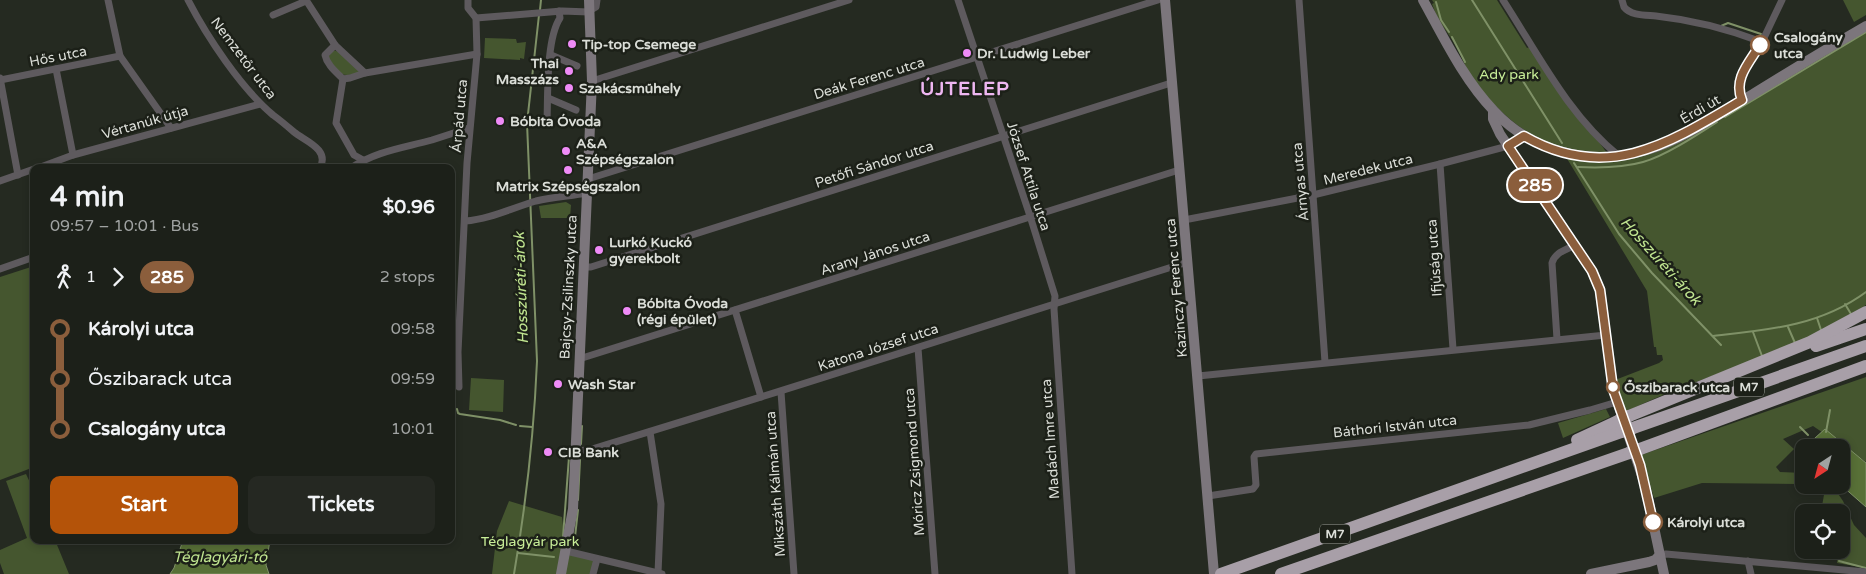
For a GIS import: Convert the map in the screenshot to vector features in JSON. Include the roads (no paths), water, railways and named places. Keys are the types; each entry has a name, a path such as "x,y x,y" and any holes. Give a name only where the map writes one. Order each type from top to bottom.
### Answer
{"highway":[{"path":"1727,376 1810,342 1866,312"},
{"path":"1624,422 1683,392 1866,329"},
{"name":"M7","path":"1221,574 1450,494 1624,422 1866,346"},
{"name":"M7","path":"1281,574 1634,451 1866,366"},
{"name":"M7","path":"1804,389 1860,378"}],"street":[{"path":"108,0 120,56 171,128"},
{"name":"Nemzetőr utca","path":"188,0 223,56 260,104 294,132 317,147 323,160 322,164"},
{"path":"273,15 306,0 335,45 365,73"},
{"name":"Árpád utca","path":"459,387 455,367 469,128 477,54 476,18 468,8 468,0"},
{"path":"476,18 596,8 597,0"},
{"path":"592,81 849,0"},
{"name":"József Attila utca","path":"958,0 1030,216 1055,296 1054,303"},
{"name":"Deák Ferenc utca","path":"588,179 1158,0"},
{"name":"Kazinczy Ferenc utca","path":"1165,0 1214,574"},
{"name":"Árnyas utca","path":"1299,0 1325,362"},
{"path":"1423,0 1469,79 1493,111 1492,119 1500,134 1576,245 1597,280 1610,369 1617,402 1645,486 1664,574"},
{"path":"1503,0 1573,107 1619,156"},
{"path":"1622,0 1624,7 1632,13 1694,21 1742,34 1762,42"},
{"path":"1742,100 1738,92 1738,83 1762,42 1782,0"},
{"name":"Bajcsy-Zsilinszky utca","path":"561,574 573,509 574,451 592,81 589,8"},
{"path":"547,121 551,55 555,26 560,18 559,11"},
{"name":"Érdi út","path":"1493,111 1524,136 1560,152 1590,157 1619,156 1651,149 1669,142 1866,26"},
{"path":"335,45 327,52 325,58 343,79 336,123 354,155 363,160"},
{"path":"343,79 365,73 477,54"},
{"path":"551,55 576,66"},
{"name":"Hős utca","path":"0,79 120,56"},
{"path":"56,69 73,155"},
{"path":"0,79 18,174"},
{"name":"Petőfi Sándor utca","path":"583,267 591,267 1171,83"},
{"path":"548,98 576,110"},
{"name":"Vértanúk útja","path":"49,164 73,155 260,104"},
{"path":"357,164 393,148 432,140 469,128"},
{"name":"Meredek utca","path":"1184,220 1313,195 1440,164 1508,146 1524,136"},
{"name":"Ifjúság utca","path":"1440,164 1454,349"},
{"path":"0,181 30,170"},
{"name":"Arany János utca","path":"579,359 1180,170"},
{"path":"465,221 478,220 536,201 587,193"},
{"path":"1557,339 1552,263 1554,257 1559,253 1576,245"},
{"path":"0,269 30,258"},
{"name":"Katona József utca","path":"574,451 589,450 781,392 1054,303 1188,262"},
{"name":"Madách Imre utca","path":"1054,303 1072,574"},
{"path":"735,310 762,397"},
{"path":"1198,376 1454,349 1606,336"},
{"name":"Móricz Zsigmond utca","path":"918,348 935,574"},
{"name":"Mikszáth Kálmán utca","path":"781,392 794,574"},
{"name":"Báthori István utca","path":"1208,496 1250,491 1253,489 1256,484 1254,457 1256,454 1528,425 1617,402"},
{"path":"566,551 660,574 661,504 650,432"},
{"path":"1660,554 1748,561 1828,571 1866,572"},
{"path":"1592,574 1655,560 1660,554"},
{"path":"593,574 597,559"},
{"path":"1748,561 1751,574"}],"water":[{"path":"1825,429 1837,439 1814,439"},
{"path":"1850,450 1866,463 1866,507 1850,493"},
{"name":"Téglagyári-tó","path":"182,544 269,544 266,565 269,574 170,574 174,568"}],"waterway":[{"name":"Hosszúréti-árok","path":"540,10 541,0"},
{"name":"Hosszúréti-árok","path":"1472,0 1562,143"},
{"path":"1436,2 1441,20 1449,32"},
{"name":"Hosszúréti-árok","path":"514,574 529,468 537,361 527,123 539,15"},
{"path":"1721,26 1728,23 1761,34"},
{"path":"1725,117 1866,32"},
{"path":"1452,37 1465,62"},
{"path":"1578,167 1610,167 1643,162 1671,150 1717,122"},
{"name":"Hosszúréti-árok","path":"1574,163 1619,234 1652,273 1721,345"},
{"path":"1713,336 1773,328 1812,319 1830,312 1866,292"},
{"path":"1845,304 1851,314"},
{"path":"1817,318 1821,330"},
{"path":"1788,327 1795,343"},
{"path":"1753,332 1762,356"},
{"path":"457,409 460,414 500,420 516,425"},
{"path":"1826,432 1830,410"},
{"path":"520,426 532,427"},
{"path":"581,444 582,426"},
{"path":"1800,427 1808,435"},
{"path":"563,537 569,457"},
{"path":"578,500 580,460"},
{"path":"574,546 578,510"},
{"path":"518,553 554,557"},
{"path":"1839,561 1866,568"}],"place":[{"name":"Tip-top Csemege","path":"572,44"},
{"name":"Csalogány utca","path":"1760,45"},
{"name":"Dr. Ludwig Leber","path":"967,53"},
{"name":"Thai Masszázs","path":"569,71"},
{"name":"Szakácsműhely","path":"569,88"},
{"name":"Bóbita Óvoda","path":"500,121"},
{"name":"A&A Szépségszalon","path":"566,151"},
{"name":"Matrix Szépségszalon","path":"568,170"},
{"name":"Lurkó Kuckó gyerekbolt","path":"599,250"},
{"name":"Bóbita Óvoda (régi épület)","path":"627,311"},
{"name":"Wash Star","path":"558,384"},
{"name":"Őszibarack utca","path":"1613,387"},
{"name":"CIB Bank","path":"548,452"},
{"name":"Károlyi utca","path":"1653,522"}],"district":[{"name":"ÚJTELEP","path":"965,88"}],"park label":[{"name":"Ady park","path":"1509,74"},
{"name":"Téglagyár park","path":"530,541"}]}
